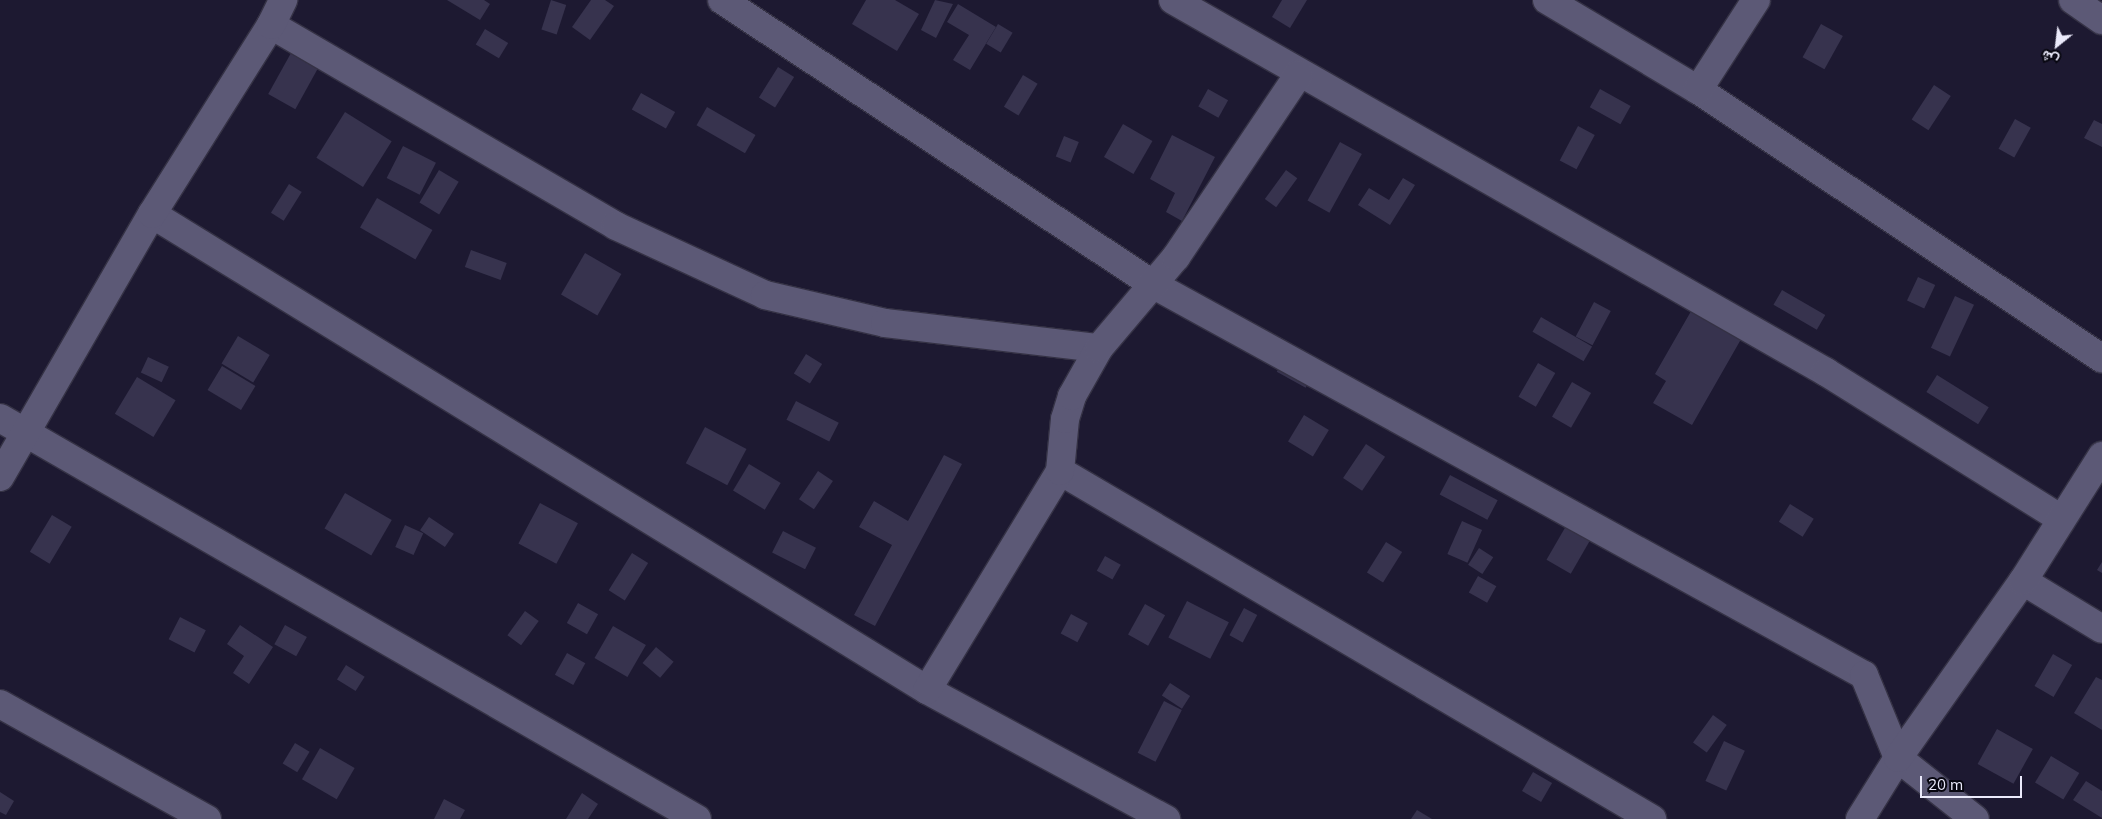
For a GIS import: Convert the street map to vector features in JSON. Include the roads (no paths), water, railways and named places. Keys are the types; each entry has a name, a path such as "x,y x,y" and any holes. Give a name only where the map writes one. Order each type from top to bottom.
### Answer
{"street":[{"path":"0,478 152,214 271,25 283,0"},
{"path":"722,0 1154,285 1864,675 1898,758 1975,819"},
{"path":"1173,0 1299,74 1826,372 2061,520"},
{"path":"1547,0 1698,90 2102,358"},
{"path":"1698,90 1756,0"},
{"path":"2073,0 2102,20"},
{"path":"271,25 616,226 765,295 885,323 1099,348"},
{"path":"928,690 1060,471 1065,419 1072,396 1099,348 1154,285 1232,176 1299,74"},
{"path":"152,214 928,690 1166,819"},
{"path":"0,418 697,819"},
{"path":"1860,819 1898,758 2023,581 2102,456"},
{"path":"1060,471 1652,819"},
{"path":"2023,581 2102,629"},
{"path":"0,704 207,819"}]}
